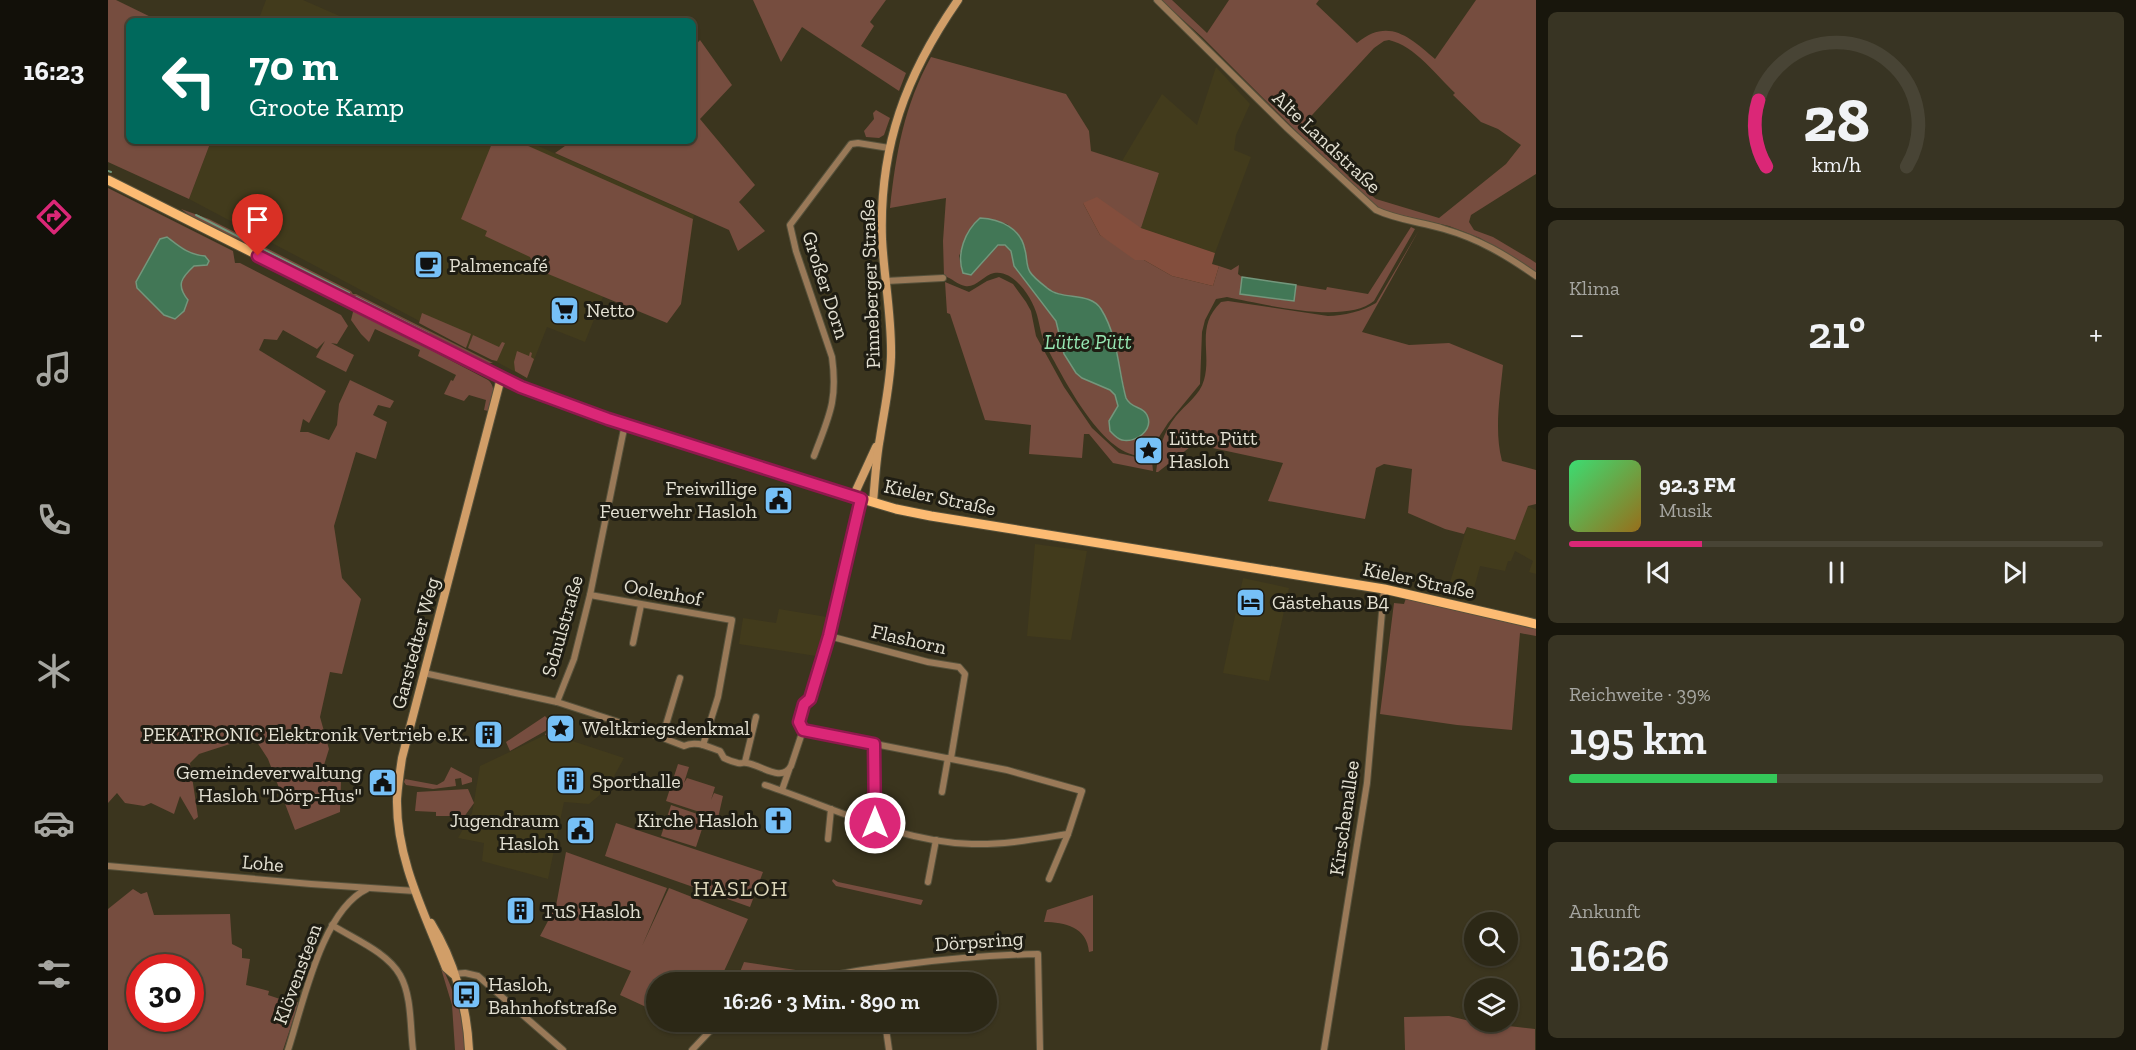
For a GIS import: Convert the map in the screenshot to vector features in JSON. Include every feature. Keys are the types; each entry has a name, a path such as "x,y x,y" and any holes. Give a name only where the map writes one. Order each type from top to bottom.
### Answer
{"main road":[{"name":"Pinneberger Straße","path":"873,502 891,356 882,219 889,148 902,103 914,74 938,30 958,0"},
{"name":"Kieler Straße","path":"108,180 501,378 546,397 625,424 857,498 926,515 987,526 1384,589 1536,624"},
{"name":"Garstedter Weg","path":"469,1050 465,1019 453,974 446,968 427,926 415,891 401,840 397,800 402,758 501,378"},
{"name":"Pinneberger Straße","path":"857,498 880,438"}],"street":[{"name":"Alte Landstraße","path":"1156,0 1279,120 1376,210 1484,242 1536,276"},
{"name":"Großer Dorn","path":"814,456 832,409 835,392 834,373 832,357 796,250 790,225 851,144 889,148"},
{"path":"886,281 943,278"},
{"name":"Schulstraße","path":"424,673 557,702 574,659 590,596 625,424"},
{"path":"782,790 803,730 799,722 804,704 810,699 829,636 857,498"},
{"name":"Kirschenallee","path":"1324,1050 1367,783 1384,589"},
{"name":"Oolenhof","path":"590,596 732,621 718,697 704,745"},
{"path":"633,643 641,605"},
{"name":"Flashorn","path":"829,636 928,662 959,667 965,674 950,758"},
{"path":"662,738 681,678"},
{"path":"557,702 684,746 693,742 704,745 720,751 724,758 740,764 745,762 777,773 789,770"},
{"path":"745,762 756,717"},
{"path":"803,730 1007,770 1082,791 1068,834 1049,879"},
{"path":"874,744 875,823"},
{"path":"942,792 950,758"},
{"path":"777,773 768,785 901,833 972,844 1009,843 1068,834"},
{"path":"828,839 831,809"},
{"path":"928,882 936,840"},
{"name":"Lohe","path":"108,866 415,891"},
{"name":"Klövensteen","path":"288,1050 318,955 332,926 348,902 367,888"},
{"path":"332,926 387,959 400,976 407,996 413,1050"},
{"name":"Dörpsring","path":"877,968 969,957 1038,954 1040,1050"},
{"path":"855,972 877,968 878,972"},
{"path":"453,974 465,973 478,976 563,1050"},
{"path":"692,1050 709,1032"},
{"path":"886,1032 889,1050"}],"shaded area":[{"path":"108,0 116,0 153,18 126,18 126,144 210,144 189,199 108,162"},
{"path":"266,0 303,0 344,18 259,18"},
{"path":"753,0 886,0 870,22 874,26 861,46 906,73 899,91 802,27 781,62"},
{"path":"1161,0 1172,0 1207,33 1229,0 1319,0 1316,4 1357,43 1368,35 1379,31 1389,31 1408,37 1435,59 1476,0 1536,0 1536,174 1471,215 1469,222 1474,230 1493,237 1536,263 1536,272 1480,238 1449,226 1387,212 1376,207 1349,184 1202,37","holes":["1384,41 1399,43 1425,62 1455,93 1453,95 1481,122 1498,129 1521,145 1506,164 1439,218 1376,199 1353,181 1301,127 1374,48"]},
{"path":"700,40 732,85 700,119 755,185 739,202 765,231 738,251 729,230 555,153 568,144 696,144 696,45"},
{"path":"931,57 1066,94 1089,131 1091,151 1159,173 1141,228 1083,203 1100,235 1172,276 1213,286 1219,266 1231,270 1239,265 1238,274 1242,277 1240,294 1293,301 1296,285 1326,290 1327,287 1368,294 1411,227 1415,229 1374,301 1361,308 1344,311 1303,311 1227,297 1216,299 1205,320 1202,332 1200,384 1168,423 1159,437 1154,452 1138,456 1121,450 1105,437 1076,399 1046,346 1037,315 1022,286 1001,273 994,273 969,286 944,276 943,241 946,198 890,208 903,130 922,75","holes":["989,219 1007,224 1020,236 1030,273 1048,289 1064,296 1079,297 1102,310 1117,353 1126,398 1129,405 1147,414 1149,424 1120,439 1110,431 1109,421 1118,406 1115,395 1110,390 1076,373 1064,354 1056,321 1014,266 1011,251 1004,245 999,245 971,275 962,271 959,256 964,245"]},
{"path":"1216,67 1250,104 1236,135 1234,150 1251,157 1215,253 1141,228 1159,173 1122,161 1162,94 1197,125"},
{"path":"876,110 890,118 884,135 879,138 866,137 864,131 874,119 873,113"},
{"path":"210,144 534,144 694,215 681,304 603,297 585,342 547,327 527,378 189,199"},
{"path":"492,144 524,144 693,219 681,304 667,323 536,269 530,257 485,236 487,231 461,219"},
{"path":"108,188 233,251 235,263 240,263 341,315 348,326 337,344 331,343 354,355 346,372 316,357 325,341 317,349 283,330 277,340 264,339 259,350 326,391 309,423 303,419 300,432 308,432 329,440 337,425 339,404 350,380 394,401 390,408 378,405 373,415 387,422 376,459 356,452 334,526 342,578 361,599 342,674 330,672 320,717 329,749 324,765 327,776 341,780 340,812 295,830 268,759 257,742 248,739 199,754 190,763 198,817 194,820 180,796 174,814 151,803 144,806 125,803 117,793 108,803","holes":["167,237 193,255 205,256 207,265 194,266 191,269 183,281 181,292"]},
{"path":"1097,197 1141,228 1215,253 1212,264 1219,266 1213,286 1172,276 1144,260 1135,260 1100,235 1083,203"},
{"path":"181,209 209,219 493,363 484,363 354,299 353,296 192,217"},
{"path":"1419,230 1362,332 1409,345 1449,343 1503,365 1498,426 1502,461 1536,470 1536,504 1528,506 1515,540 1467,527 1464,534 1445,529 1408,513 1412,469 1384,464 1376,468 1365,519 1268,501 1283,463 1194,444 1156,472 1167,429 1196,395 1204,380 1206,330 1213,311 1221,302 1228,301 1328,316 1359,311 1376,303"},
{"path":"999,277 1013,284 1026,302 1031,311 1036,336 1064,387 1092,428 1119,453 1152,461 1153,471 1113,463 1089,434 1084,434 1082,458 1029,454 1031,425 985,420 950,314 947,313 945,282 969,292"},
{"path":"357,311 488,380 493,390 488,411 484,410 486,400 469,395 464,401 444,394 456,375 418,356 420,350 375,329 369,342 351,320 353,312"},
{"path":"422,313 471,334 466,348 419,323"},
{"path":"473,335 499,347 502,342 505,343 497,361 468,348"},
{"path":"517,351 529,356 530,352 532,353 531,357 534,359 527,378 515,371 514,362"},
{"path":"1528,506 1536,510 1536,574 1529,572 1533,561 1515,551 1505,571 1480,566 1471,600 1446,595 1467,527 1514,540"},
{"path":"1035,544 1087,551 1071,640 1027,636"},
{"path":"1243,578 1289,588 1269,681 1223,673"},
{"path":"1406,598 1536,629 1536,636 1520,633 1512,730 1380,714 1394,603 1404,604"},
{"path":"779,609 827,617 816,656 739,644 743,618 776,623"},
{"path":"545,716 559,732 565,728 561,724 563,718 572,716 574,719 571,741 554,735 545,735 547,730 510,751 506,742"},
{"path":"545,735 554,735 624,758 607,789 589,804 564,802 548,879 482,861 484,843 458,838 472,813 480,766"},
{"path":"678,764 689,767 684,783 687,778 715,787 711,800 714,793 723,796 718,818 666,801"},
{"path":"451,767 472,778 472,782 462,785 461,778 455,779 456,786 433,789 406,785 404,782 405,779 437,785 444,781"},
{"path":"468,789 474,803 461,821 456,821 456,816 436,816 436,812 415,811 417,792"},
{"path":"671,805 706,817 696,847 661,836"},
{"path":"616,823 763,872 750,907 605,856"},
{"path":"566,852 667,888 642,946 669,888 748,919 724,972 646,972 646,1007 620,995 631,971 540,936 556,906"},
{"path":"833,879 923,900 921,905 836,886"},
{"path":"133,889 141,894 147,892 154,915 230,914 232,944 242,949 242,958 250,959 246,985 269,991 268,995 292,1003 299,1002 283,1050 108,1050 108,909"},
{"path":"1093,895 1093,951 1089,952 1084,937 1074,928 1060,923 1044,922 1047,910"},
{"path":"439,962 458,1005 466,1050 455,1050 452,1005"},
{"path":"744,962 809,972 740,972"},
{"path":"1449,1016 1464,1020 1464,1032 1518,1032 1518,1027 1535,1029 1535,1050 1405,1050 1404,1017"}],"water":[{"name":"Lütte Pütt","path":"980,218 995,220 1014,230 1023,242 1030,272 1047,288 1060,294 1090,300 1101,309 1111,330 1126,398 1128,402 1145,412 1149,421 1146,430 1138,437 1122,440 1110,431 1109,421 1118,406 1115,395 1110,390 1076,373 1064,354 1056,321 1014,266 1011,251 1005,245 998,245 971,275 963,273 961,251 963,243 970,229"},
{"path":"167,237 189,252 205,256 209,261 207,265 194,266 183,278 181,286 188,300 184,311 175,319 164,315 137,288 136,282 160,239"},
{"path":"1242,277 1296,285 1294,301 1240,294"}],"waterway":[{"path":"196,215 349,293"},
{"path":"356,297 429,334"}],"place":[{"name":"Palmencafé","path":"428,265"},
{"name":"Netto","path":"565,310"},
{"name":"Lütte Pütt Hasloh","path":"1148,450"},
{"name":"Freiwillige Feuerwehr Hasloh","path":"778,500"},
{"name":"Gästehaus B4","path":"1251,602"},
{"name":"Weltkriegsdenkmal","path":"561,728"},
{"name":"PEKATRONIC Elektronik Vertrieb e.K.","path":"489,734"},
{"name":"Sporthalle","path":"571,781"},
{"name":"Gemeindeverwaltung Hasloh \"Dörp-Hus\"","path":"383,783"},
{"name":"Kirche Hasloh","path":"779,820"},
{"name":"Jugendraum Hasloh","path":"580,831"},
{"name":"TuS Hasloh","path":"521,911"},
{"name":"Hasloh, Bahnhofstraße","path":"467,995"}],"district":[{"name":"HASLOH","path":"741,888"}],"route":[{"path":"258,256 521,387 608,419 861,499 829,636 810,699 804,704 799,722 803,730 874,744 875,823"}]}
